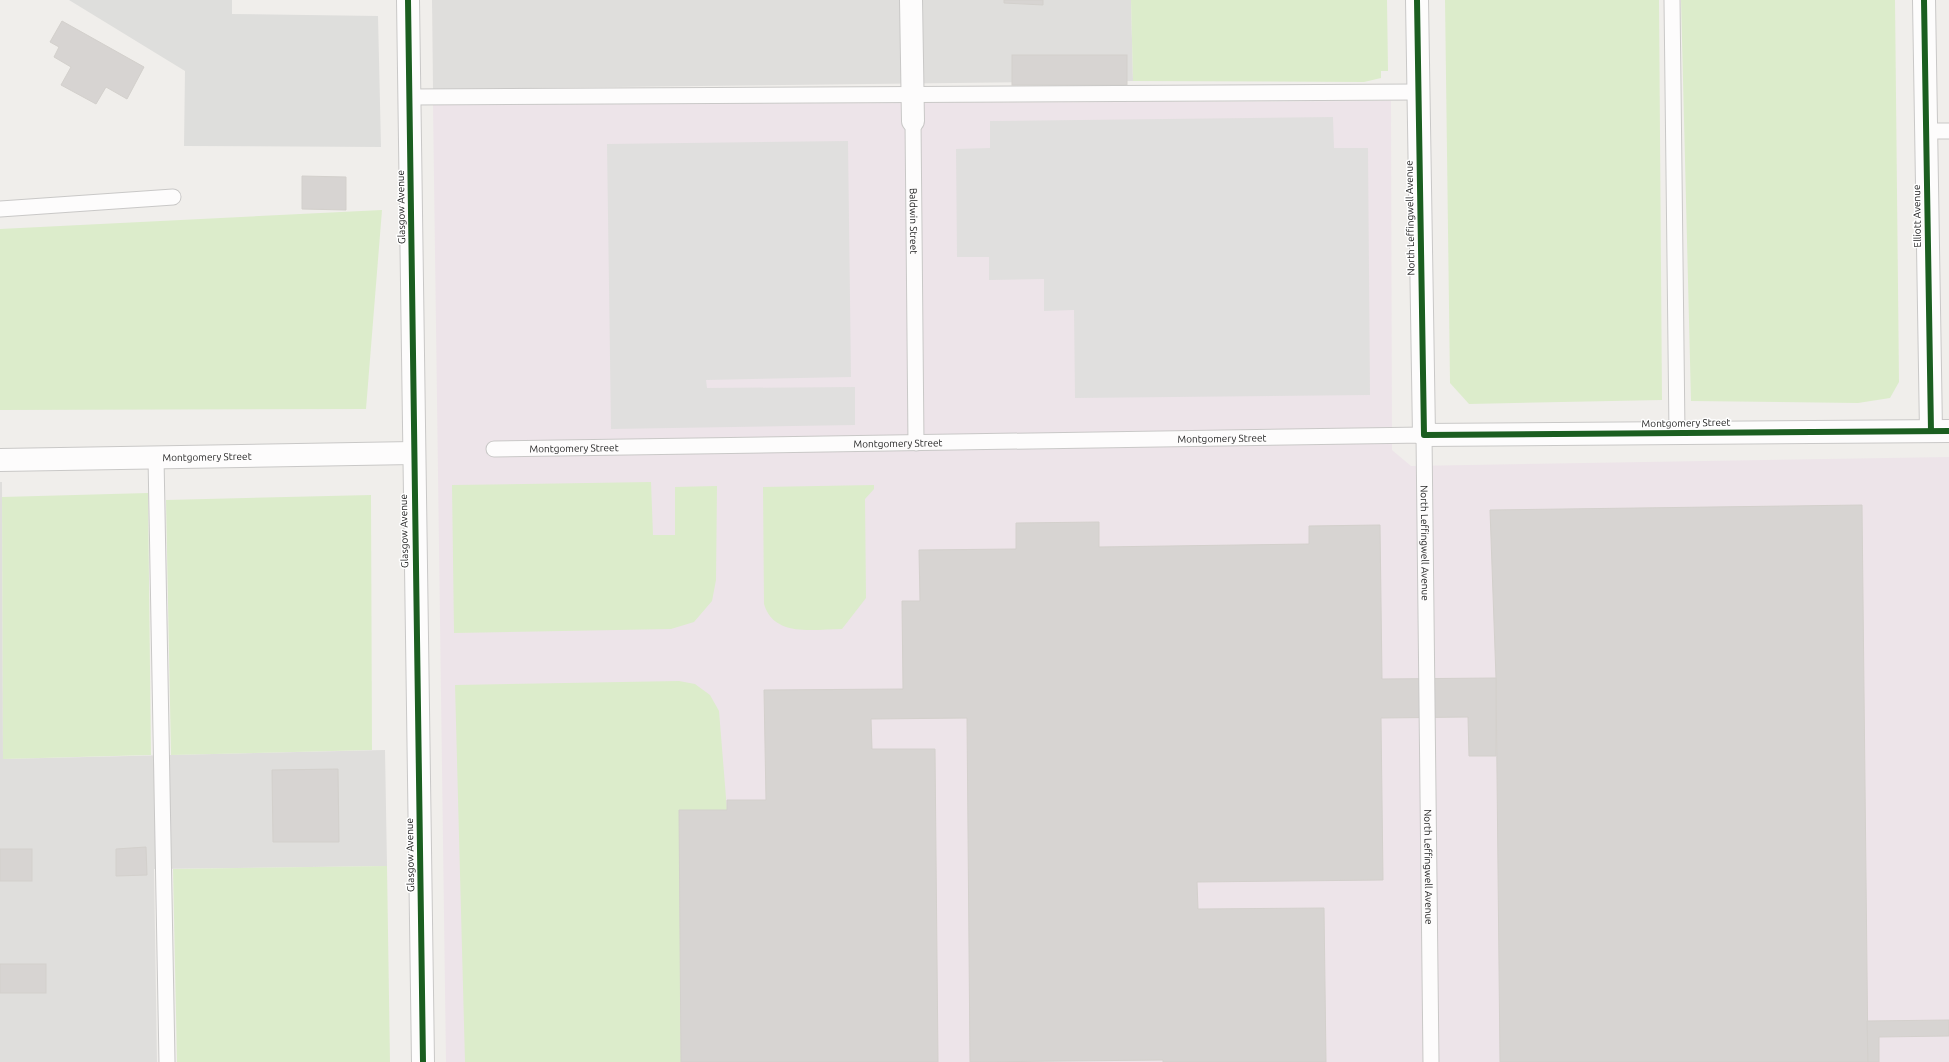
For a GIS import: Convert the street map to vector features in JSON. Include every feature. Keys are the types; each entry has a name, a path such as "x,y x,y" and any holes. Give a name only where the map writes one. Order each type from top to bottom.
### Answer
{"street":[{"name":"Glasgow Avenue","path":"408,0 413,453 423,1062"},
{"name":"Baldwin Street","path":"911,0 913,121"},
{"name":"North Leffingwell Avenue","path":"1417,0 1424,435"},
{"name":"Elliott Avenue","path":"1924,0 1926,131 1940,431"},
{"name":"Montgomery Street","path":"1424,435 1940,431"},
{"name":"Montgomery Street","path":"0,460 413,453"}],"lane":[{"path":"1672,0 1677,433"},
{"path":"410,97 1418,92"},
{"name":"Baldwin Street","path":"913,121 916,443"},
{"path":"1926,131 1949,131"},
{"path":"0,210 173,197"},
{"name":"Montgomery Street","path":"494,449 1424,435"},
{"name":"North Leffingwell Avenue","path":"1424,435 1431,1062"},
{"path":"156,457 167,1062"}],"shaded area":[{"path":"69,0 232,0 232,14 378,16 381,147 184,146 185,71"},
{"path":"432,0 1131,0 1133,81 433,89"},
{"path":"1391,101 1392,450 1411,466 1949,457 1949,1062 446,1062 433,105"},
{"path":"1333,117 1334,148 1368,148 1370,395 1075,398 1074,310 1044,311 1044,279 989,280 989,257 957,257 956,149 990,148 990,121"},
{"path":"848,141 851,377 706,380 707,388 855,387 855,425 611,429 607,144"},
{"path":"0,482 2,482 3,759 385,750 387,866 154,869 157,1062 0,1062"}],"green space":[{"path":"1131,0 1387,0 1388,71 1381,71 1381,78 1364,82 1133,81"},
{"path":"1445,0 1659,0 1662,400 1469,404 1450,383"},
{"path":"1681,0 1895,0 1899,382 1890,398 1858,403 1691,401"},
{"path":"382,210 366,409 0,410 0,229"},
{"path":"651,482 653,535 675,535 675,487 717,486 716,580 712,601 694,622 671,629 454,633 452,485"},
{"path":"874,485 874,489 865,499 866,598 842,629 797,629 786,627 777,622 769,615 764,604 763,487"},
{"path":"148,493 151,755 3,759 2,497"},
{"path":"371,495 372,750 171,755 166,500"},
{"path":"679,681 695,684 710,695 719,711 727,810 679,811 681,1062 465,1062 455,685"},
{"path":"387,866 390,1062 177,1062 173,869"}],"building":[{"path":"1004,0 1043,0 1043,5 1004,3"},
{"path":"62,21 144,67 127,99 106,87 96,104 61,85 71,67 54,57 59,47 50,42"},
{"path":"1012,55 1127,55 1127,85 1012,85"},
{"path":"302,176 346,177 346,210 302,209"},
{"path":"1862,505 1868,1062 1500,1062 1496,678 1490,510"},
{"path":"1099,522 1099,547 1309,544 1309,526 1380,525 1382,679 1496,678 1496,756 1469,756 1468,717 1381,718 1383,880 1197,882 1198,909 1324,908 1326,1062 1163,1062 1163,1060 970,1062 967,718 871,719 872,749 935,749 938,1062 681,1062 679,810 727,810 727,800 766,800 764,690 903,689 902,601 920,601 919,550 1016,549 1016,523"},
{"path":"338,769 339,842 273,842 272,770"},
{"path":"146,847 147,875 116,876 116,849"},
{"path":"0,849 32,849 32,881 0,881"},
{"path":"0,964 46,964 46,993 0,993"},
{"path":"1949,1020 1949,1036 1879,1037 1879,1062 1868,1062 1867,1021"}],"cycle path":[{"path":"408,0 423,1062"},
{"path":"1417,0 1424,435 1949,431"},
{"path":"1924,0 1931,431"}]}
